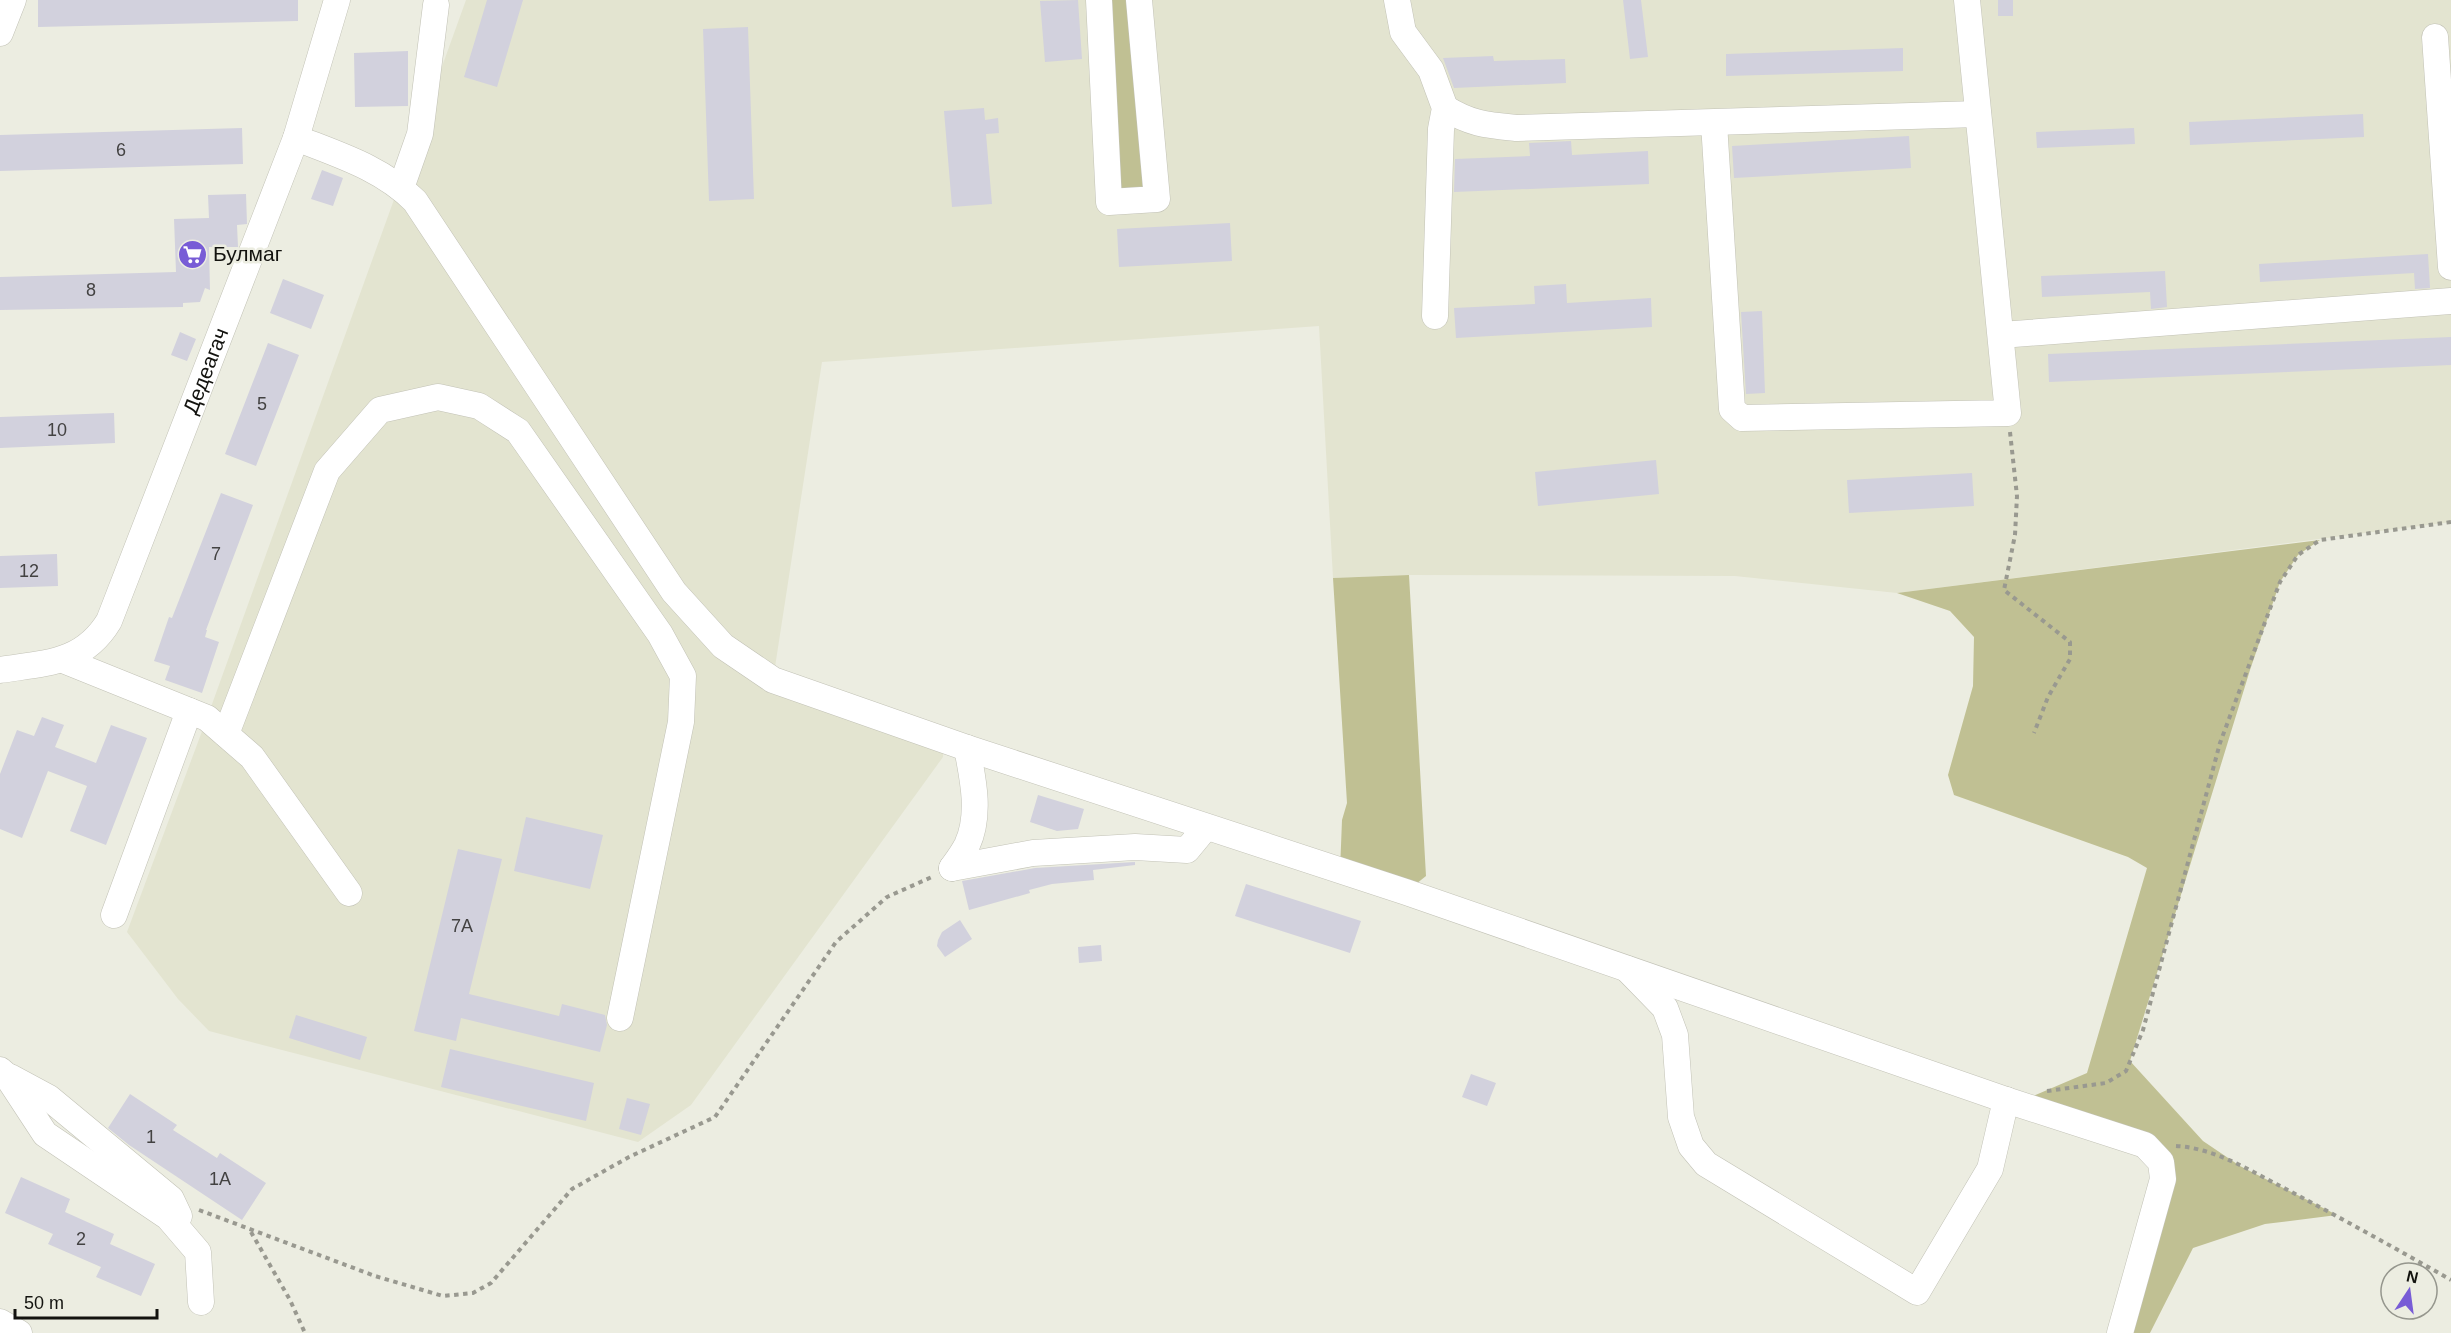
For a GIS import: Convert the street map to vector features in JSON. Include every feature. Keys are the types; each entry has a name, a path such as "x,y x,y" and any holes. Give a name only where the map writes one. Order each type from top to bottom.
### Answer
{"street":[{"path":"0,33 13,0"},
{"name":"Дедеагач","path":"0,670 63,660 85,649 100,636 109,621 296,138 337,0"},
{"path":"1099,0 1109,202 1157,200 1139,0"},
{"path":"1396,0 1403,32 1431,70 1445,108 1441,129 1435,316"},
{"path":"1714,123 1732,409 1742,418 2008,413 1967,0"},
{"path":"401,188 420,134 436,5"},
{"path":"2435,37 2451,267"},
{"path":"1101,45 1107,54 1122,59 1137,52 1142,41"},
{"path":"1445,108 1465,120 1488,126 1517,128 1978,114"},
{"path":"296,138 375,170 415,201 674,592 723,646 773,680 967,748 1625,966 2012,1102 2145,1145 2161,1162 2163,1179 2120,1333"},
{"path":"2001,335 2451,301"},
{"path":"226,734 327,471 380,410 438,397 479,406 518,431 660,634 683,676 681,722 620,1018"},
{"path":"63,660 207,718 252,757 350,893"},
{"path":"114,915 189,711"},
{"path":"952,868 968,844 973,824 975,791 967,748"},
{"path":"952,868 1033,853 1134,847 1187,850 1206,827"},
{"path":"1625,966 1665,1008 1675,1035 1681,1117 1691,1146 1706,1164 1917,1292 1990,1169 2012,1102"},
{"path":"3,1073 49,1098 171,1199 198,1252 201,1302"},
{"path":"3,1073 45,1134 168,1217 198,1252"},
{"path":"0,1322 20,1333"}],"path":[{"path":"2008,413 2017,496 2015,535 2004,590 2070,642 2070,659 2048,697 2034,733"},
{"path":"2012,1102 2050,1089 2106,1083 2126,1071 2143,1030 2220,743 2280,582 2298,555 2320,540 2451,522"},
{"path":"171,1199 250,1231 375,1276 443,1296 473,1293 491,1283 572,1189 629,1156 715,1117 836,942 887,897 952,868"},
{"path":"2145,1145 2196,1147 2240,1166 2337,1215 2451,1280"},
{"path":"250,1231 305,1333"}],"shaded area":[{"path":"466,0 2451,0 2451,522 1897,593 1735,576 1409,575 1333,578 1319,326 822,362 773,680 944,740 943,757 691,1105 638,1142 209,1031 178,999 127,932 207,718"}],"green space":[{"path":"1099,0 1139,0 1157,199 1109,202"},
{"path":"2320,540 2298,555 2280,582 2250,670 2130,1061 2203,1141 2240,1166 2337,1215 2265,1224 2193,1248 2150,1333 2120,1333 2161,1162 2017,1103 2087,1073 2147,868 2128,857 1954,795 1948,775 1973,686 1974,637 1950,611 1897,593"},
{"path":"1409,575 1426,876 1406,892 1340,871 1342,820 1347,803 1333,578"}],"building":[{"path":"38,0 298,0 298,21 38,27"},
{"path":"487,0 523,0 497,87 464,77"},
{"path":"1078,0 1082,59 1045,62 1040,1"},
{"path":"1623,0 1641,0 1648,57 1630,59"},
{"path":"1998,0 2013,0 2013,16 1998,16"},
{"path":"748,27 754,199 709,201 703,29"},
{"path":"1903,48 1903,71 1726,76 1726,54"},
{"path":"408,51 408,106 355,107 354,53"},
{"path":"1493,56 1494,61 1565,59 1566,83 1454,88 1443,58"},
{"path":"984,108 985,120 998,118 999,133 986,134 992,204 952,207 944,111"},
{"path":"2363,114 2364,137 2190,145 2189,122"},
{"path":"242,128 243,164 0,171 0,135"},
{"path":"2134,128 2135,144 2037,148 2036,132"},
{"path":"1909,136 1911,168 1734,178 1732,146"},
{"path":"1571,141 1572,155 1648,151 1649,184 1454,192 1455,159 1530,156 1529,143"},
{"path":"322,170 343,178 333,206 311,199"},
{"path":"246,194 247,224 237,225 238,247 209,247 210,290 205,288 200,302 183,303 183,307 0,310 0,277 176,272 174,219 209,218 208,195"},
{"path":"1230,223 1232,261 1119,267 1117,229"},
{"path":"2428,254 2430,288 2415,289 2414,273 2260,282 2259,264"},
{"path":"2165,271 2167,307 2151,309 2150,292 2042,297 2041,276"},
{"path":"283,279 324,295 311,329 270,313"},
{"path":"1566,284 1567,303 1651,298 1652,327 1456,338 1454,308 1535,304 1534,286"},
{"path":"1762,311 1765,393 1746,394 1741,312"},
{"path":"180,332 196,339 187,361 171,355"},
{"path":"2451,337 2451,365 2049,382 2048,354"},
{"path":"268,343 299,355 256,466 225,454"},
{"path":"114,413 115,443 0,448 0,417"},
{"path":"1656,460 1659,494 1538,506 1535,472"},
{"path":"1972,473 1974,506 1849,513 1847,480"},
{"path":"221,493 253,505 206,630 205,637 219,642 202,693 165,680 170,666 154,661 169,617 172,618"},
{"path":"57,554 58,586 0,588 0,556"},
{"path":"42,717 64,725 55,747 96,763 111,725 147,738 106,845 70,831 87,786 48,771 22,838 0,829 0,774 17,730 34,736"},
{"path":"1038,795 1084,809 1078,829 1057,831 1030,822"},
{"path":"526,817 603,835 590,889 514,871"},
{"path":"458,849 502,859 469,994 559,1016 562,1004 605,1015 607,1025 600,1052 461,1018 456,1041 414,1031"},
{"path":"1135,862 1135,865 1093,870 1094,880 1052,884 1029,890 1030,893 969,910 962,881 1035,868"},
{"path":"1246,884 1361,921 1350,953 1235,916"},
{"path":"960,920 972,939 945,957 937,946 938,940 942,932"},
{"path":"1101,945 1102,961 1079,963 1078,947"},
{"path":"296,1015 367,1037 360,1060 289,1038"},
{"path":"450,1049 594,1083 586,1121 441,1087"},
{"path":"1471,1074 1496,1083 1487,1106 1462,1097"},
{"path":"130,1094 177,1125 173,1130 217,1158 220,1153 266,1183 242,1220 129,1145 108,1128"},
{"path":"627,1098 650,1104 641,1135 619,1129"},
{"path":"21,1177 70,1199 65,1212 114,1234 110,1244 155,1264 141,1296 96,1277 101,1267 48,1244 53,1234 5,1213"}],"place":[{"name":"Булмаг","path":"192,254"}]}
